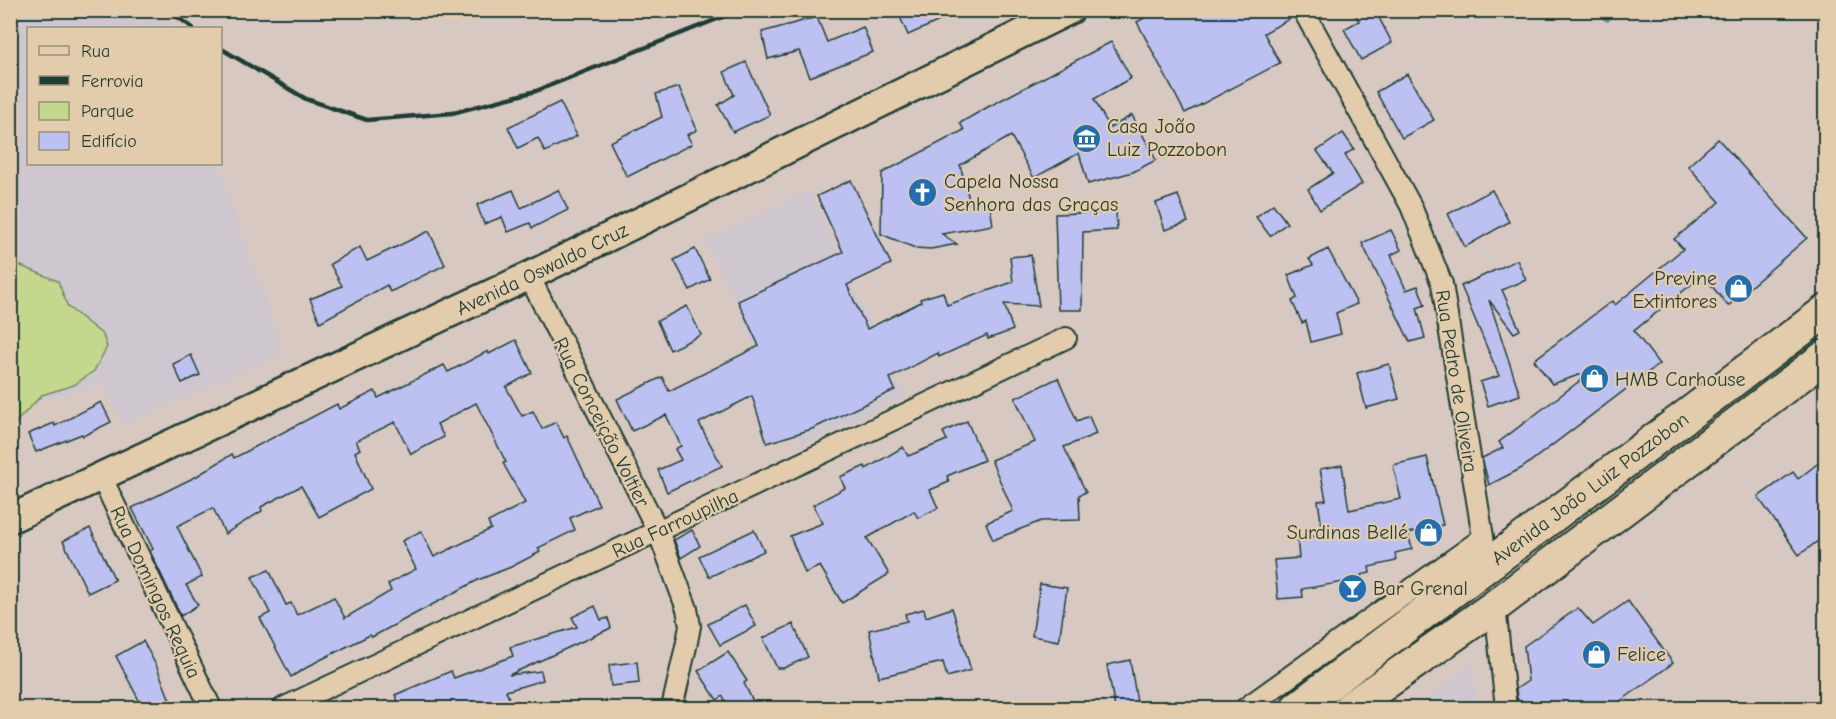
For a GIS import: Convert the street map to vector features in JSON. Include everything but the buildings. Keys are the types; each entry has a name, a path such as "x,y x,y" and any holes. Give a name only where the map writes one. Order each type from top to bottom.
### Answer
{"main road":[{"name":"Avenida João Luiz Pozzobon","path":"1297,708 1485,553 1826,311"},
{"name":"Avenida João Luiz Pozzobon","path":"1350,708 1495,606 1826,356"}],"street":[{"name":"Avenida Oswaldo Cruz","path":"10,519 529,276 1070,10"},
{"name":"Rua Pedro de Oliveira","path":"1304,10 1411,206 1442,285 1485,553"},
{"name":"Rua Conceição Voltier","path":"529,276 658,531 687,609 690,626 672,708"},
{"name":"Rua Farroupilha","path":"283,708 1066,338"},
{"name":"Rua Domingos Requia","path":"101,476 211,708"},
{"path":"1246,708 1485,553"},
{"path":"1495,606 1506,708"}],"shaded area":[{"path":"11,11 165,11 172,27 27,27 27,165 218,165 283,353 124,425 103,384 11,409"},
{"path":"809,191 905,396 802,445 706,240"},
{"path":"1472,661 1478,708 1421,708"}],"green space":[{"path":"14,263 58,281 68,307 103,335 107,347 94,371 74,385 42,395 17,421 11,434 10,264"}],"waterway":[{"path":"1597,10 1607,18"}],"railway":[{"path":"168,10 192,27"},
{"path":"222,49 306,99 367,120 452,113 536,91 740,10"}],"place":[{"name":"Casa João Luiz Pozzobon","path":"1086,138"},
{"name":"Capela Nossa Senhora das Graças","path":"923,193"},
{"name":"Previne Extintores","path":"1738,289"},
{"name":"HMB Carhouse","path":"1594,379"},
{"name":"Surdinas Bellé","path":"1429,532"},
{"name":"Bar Grenal","path":"1352,588"},
{"name":"Felice","path":"1596,654"}]}
